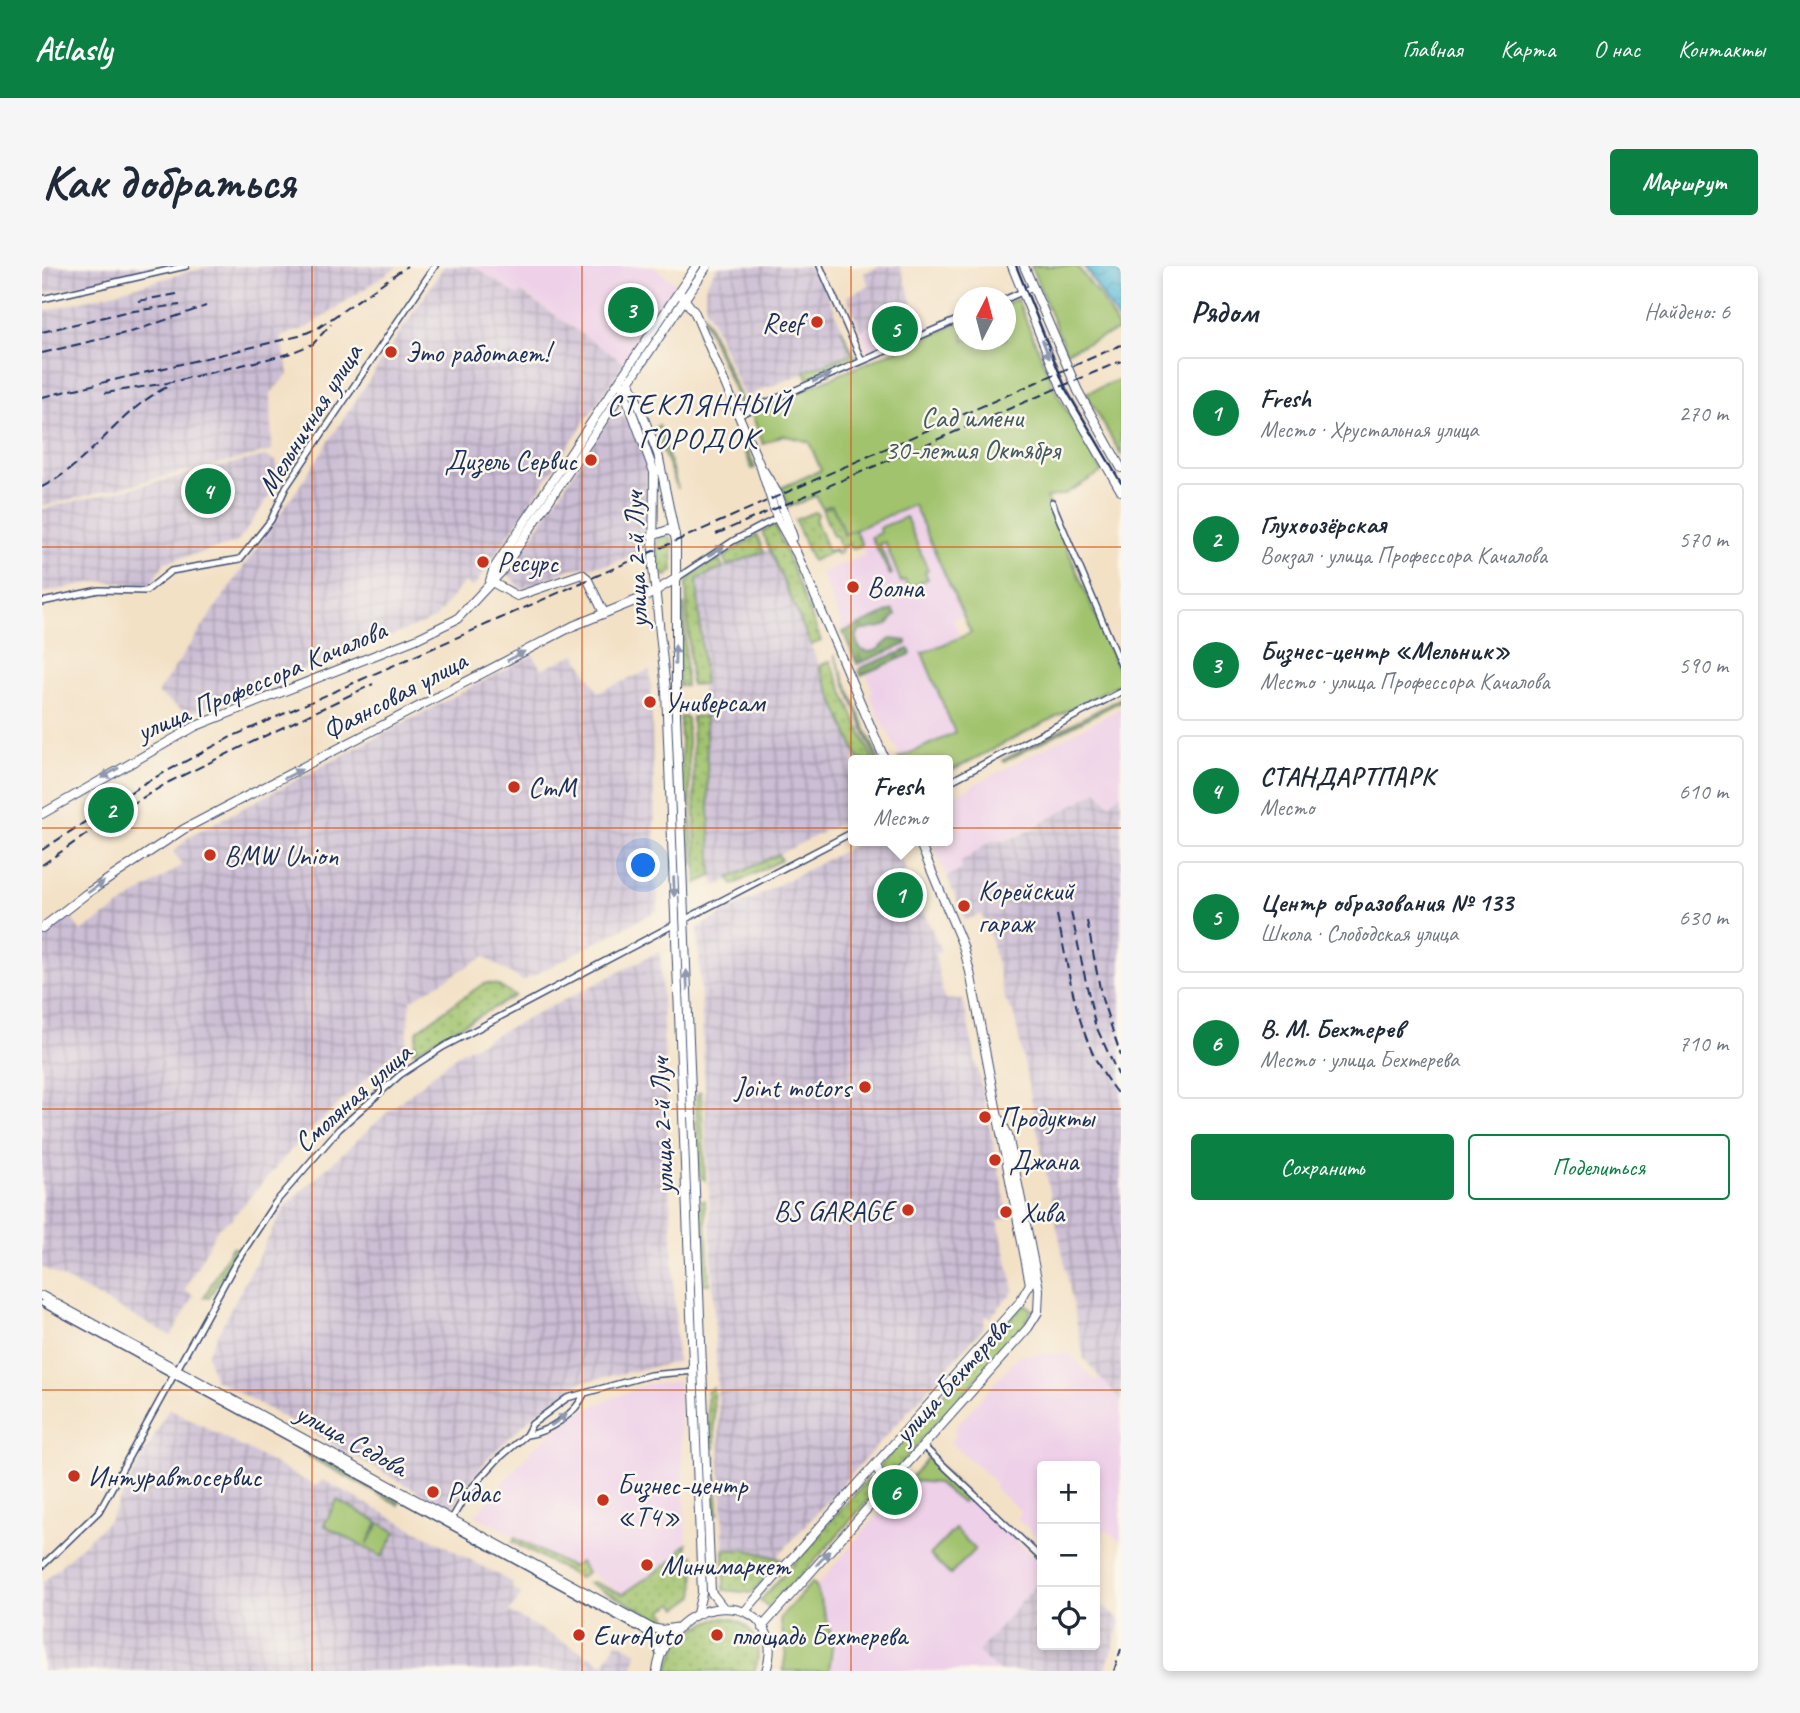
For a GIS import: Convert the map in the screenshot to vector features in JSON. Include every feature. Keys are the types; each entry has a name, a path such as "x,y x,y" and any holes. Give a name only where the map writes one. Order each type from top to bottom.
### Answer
{"street":[{"path":"42,299 186,266"},
{"name":"Мельничная улица","path":"42,602 99,590 146,591 171,571 234,562 246,556 271,520 299,467 435,266"},
{"name":"улица Профессора Качалова","path":"682,295 696,266"},
{"name":"улица Профессора Качалова","path":"490,581 494,568 682,295 707,266"},
{"path":"820,266 862,361"},
{"path":"1012,266 1063,391 1121,491"},
{"path":"1024,266 1078,391 1121,468"},
{"path":"1016,295 1033,288"},
{"path":"682,295 695,313 761,468 777,518 797,554"},
{"path":"738,415 953,322"},
{"name":"улица 2-й Луч","path":"624,380 623,389 654,472 652,536 655,591 665,672 675,925 711,1592 722,1606"},
{"name":"улица 2-й Луч","path":"624,380 658,454 676,534 675,690 685,919 698,1371 702,1593 697,1614"},
{"name":"улица Профессора Качалова","path":"42,814 197,726 441,627 465,613 490,581 501,572 623,389"},
{"path":"761,468 778,494 797,554 883,755"},
{"path":"1052,502 1121,665"},
{"name":"Фаянсовая улица","path":"42,928 175,834 554,635 655,591 733,541 777,518"},
{"path":"652,536 662,530 676,534"},
{"path":"490,581 517,596 582,574 587,578 604,613"},
{"path":"953,780 1121,692"},
{"name":"Смоляная улица","path":"42,1566 99,1511 262,1221 306,1166 355,1114 400,1076 443,1047 848,835"},
{"path":"921,846 966,958 1000,1119 1008,1135 1034,1278"},
{"name":"улица Бехтерева","path":"745,1611 1019,1303 1034,1278"},
{"name":"улица Бехтерева","path":"762,1627 1028,1328 1038,1312 1034,1278"},
{"name":"улица Седова","path":"42,1296 648,1633 660,1656"},
{"path":"1019,1303 1032,1301 1038,1312"},
{"name":"улица Седова","path":"42,1303 175,1372"},
{"path":"450,1522 467,1493 526,1435 532,1424 558,1404 650,1375 698,1371"},
{"path":"526,1435 540,1433 573,1410 583,1394"},
{"path":"923,1446 1037,1554"},
{"path":"876,1464 880,1476 893,1479"},
{"name":"улица Седова","path":"450,1522 651,1628 662,1630 680,1627"},
{"path":"657,1671 660,1656 680,1627 697,1614 722,1606 745,1611 762,1627 769,1648 766,1671"}],"shaded area":[{"path":"42,266 164,266 42,294"},
{"path":"211,266 398,266 308,327 280,337 289,373 271,393 272,451 42,506 42,312"},
{"path":"444,266 474,266 518,296 521,292 624,363 473,588 464,582 435,619 188,714 157,693 300,485"},
{"path":"474,266 652,266 677,283 624,363 522,292 518,296"},
{"path":"717,266 815,266 853,354 744,397 705,304 705,287"},
{"path":"881,266 900,266 914,307 860,330 847,296 869,286 864,273"},
{"path":"920,305 930,328 870,354 860,330"},
{"path":"612,414 628,419 646,456 647,549 610,564 573,568 521,589 508,573"},
{"path":"265,456 277,462 277,485 237,543 165,562 150,585 100,581 42,593 42,509"},
{"path":"914,506 963,615 953,619 960,638 922,653 954,733 905,755 900,755 879,716 869,693 873,691 866,673 861,675 821,573 865,555 855,530"},
{"path":"770,549 857,755 848,755 848,820 716,886 712,876 696,577"},
{"path":"576,654 598,692 650,670 658,910 523,981 484,957 411,1000 406,1048 391,1055 300,1140 230,1220 218,1227 185,1290 194,1296 171,1336 42,1267 42,935 69,914 81,932 182,865 174,852 188,837 525,659 533,655 541,669"},
{"path":"1121,708 1121,793 1110,804 1097,791 1021,834 1003,840 992,840 961,863 961,871 947,877 933,846 953,846 953,796"},
{"path":"1097,791 1110,804 1121,793 1121,1401 1084,1359 1014,1014 1005,1000 991,939 981,914 965,920 947,877 962,870 960,863 992,840 1003,841 1021,835"},
{"path":"852,846 895,846 906,871 885,887 899,919 917,911 921,905 941,951 935,954 944,999 963,1000 1009,1218 998,1221 1014,1290 990,1318 987,1315 985,1317 983,1328 777,1557 748,1550 724,1550 698,927"},
{"path":"660,951 677,1362 581,1382 537,1412 488,1458 450,1509 214,1379 207,1354 285,1206 390,1110 458,1054"},
{"path":"1070,1353 1095,1381 1100,1377 1121,1401 1121,1542 1106,1529 1100,1537 1100,1461 1037,1461 1037,1537 1017,1518 1022,1512 993,1487 996,1483 950,1442 957,1433 954,1429 1019,1355"},
{"path":"678,1382 687,1544 680,1555 622,1594 587,1572 580,1562 571,1567 475,1515 535,1446 584,1410 646,1384"},
{"path":"169,1408 316,1486 323,1480 513,1583 511,1588 522,1594 509,1612 604,1664 617,1641 637,1652 633,1671 42,1671 42,1583 109,1520"},
{"path":"929,1456 1037,1561 1037,1584 978,1652 998,1671 829,1671 833,1640 816,1586"},
{"path":"1037,1584 1037,1650 1100,1650 1100,1603 1121,1621 1105,1671 998,1671 978,1652"}],"green space":[{"path":"1031,266 1077,266 1103,301 1119,330 1066,352"},
{"name":"Сад имени 30-летия Октября","path":"1017,299 1056,392 1102,472 1065,494 1046,498 1121,676 1121,683 953,770 953,755 906,755 955,733 922,653 971,633 914,505 845,534 832,505 822,508 816,496 789,507 781,488 821,470 809,442 783,435 763,444 751,412 953,326 953,350 1016,350"},
{"path":"704,314 745,409 741,407 702,315"},
{"path":"841,328 856,358 808,379 805,371 852,354"},
{"path":"698,333 755,468 752,469"},
{"path":"1121,379 1121,455 1086,393"},
{"path":"659,425 678,489 654,429"},
{"path":"832,505 844,534 855,530 862,545 852,549 848,545 841,548 841,554 837,536 833,536 822,509"},
{"path":"814,512 818,514 815,519 828,551 835,549 838,555 834,551 812,561 795,520"},
{"path":"906,517 928,570 925,572 928,579 908,588 905,580 901,582 885,542 879,544 892,574 890,575 871,537 880,533 879,528"},
{"path":"772,526 776,527 821,641 811,645 762,532"},
{"path":"667,535 672,540 673,571 666,576 656,569 658,539"},
{"path":"757,535 764,552 727,566 724,557"},
{"path":"719,559 723,568 697,579 704,684 691,685 686,585 693,575"},
{"path":"680,605 684,605 686,686 679,686"},
{"path":"893,610 896,615 886,626 859,631 858,644 863,650 872,651 891,639 907,641 907,644 857,664 843,632"},
{"path":"909,649 911,654 861,675 859,670 862,667"},
{"path":"834,655 877,755 874,755"},
{"path":"830,661 871,755 857,755 819,666"},
{"path":"1121,698 1121,701 1004,762 1003,760"},
{"path":"705,716 712,876 697,883 692,717"},
{"path":"680,717 687,717 693,864 689,864 685,841"},
{"path":"778,854 781,860 733,885 729,878"},
{"path":"487,983 497,985 515,996 413,1052 418,1030"},
{"path":"699,1092 705,1180 699,1175 696,1098"},
{"path":"705,1200 709,1284 703,1284 700,1201"},
{"path":"232,1247 237,1249 209,1298 204,1297"},
{"path":"1026,1305 1032,1309 1027,1322 893,1473 882,1473 881,1464 1019,1309"},
{"path":"713,1387 715,1448 709,1447 707,1392"},
{"path":"314,1455 400,1502 399,1505 308,1456"},
{"path":"715,1455 718,1514 712,1513 710,1456"},
{"path":"929,1456 968,1496 962,1503 937,1483 913,1481 912,1476"},
{"path":"869,1478 879,1488 771,1610 760,1601"},
{"path":"337,1500 378,1522 367,1544 380,1523 396,1532 382,1557 324,1525"},
{"path":"955,1529 975,1549 950,1575 930,1555"},
{"path":"515,1538 571,1567 580,1562 587,1572 579,1578 513,1542"},
{"path":"687,1544 687,1556 694,1556 695,1596 678,1608 674,1603 663,1610 667,1616 661,1620 588,1583 593,1582 623,1594 680,1555 680,1549"},
{"path":"724,1550 748,1550 781,1559 752,1593 724,1590"},
{"path":"812,1582 816,1586 833,1640 829,1671 783,1671 786,1651 780,1618"},
{"path":"724,1618 742,1623 753,1636 758,1653 754,1671 668,1671 675,1652 687,1636 704,1624"}],"water":[{"path":"1084,266 1121,266 1121,325"}],"tram line":[{"path":"1016,266 1066,390 1121,483"}],"railway":[{"path":"42,397 299,336 318,328 407,266"},
{"path":"138,301 177,294"},
{"path":"42,332 125,312 180,305"},
{"path":"42,353 134,331 206,306"},
{"path":"105,393 167,383 288,354 313,344 331,324"},
{"path":"42,850 143,784 231,737 1121,345"},
{"path":"716,534 1121,361"},
{"path":"42,487 75,465 134,409 167,387"},
{"path":"42,865 114,815 169,782 373,684"},
{"path":"1071,912 1095,1024 1121,1081"},
{"path":"1057,915 1085,1035 1094,1057 1121,1098"},
{"path":"1087,921 1102,999 1121,1056"},
{"path":"1114,1671 1121,1649"}],"place":[{"name":"Бизнес-центр «Мельник»","path":"631,310"},
{"name":"Reef","path":"817,322"},
{"name":"Центр образования № 133","path":"895,329"},
{"name":"Это работает!","path":"391,352"},
{"name":"Дизель Сервис","path":"591,460"},
{"name":"СТАНДАРТПАРК","path":"208,491"},
{"name":"Ресурс","path":"483,562"},
{"name":"Волна","path":"853,587"},
{"name":"Универсам","path":"650,702"},
{"name":"СтМ","path":"514,787"},
{"name":"Глухоозёрская","path":"111,810"},
{"name":"BMW Union","path":"210,855"},
{"name":"Fresh","path":"900,895"},
{"name":"Корейский гараж","path":"964,906"},
{"name":"Joint motors","path":"865,1087"},
{"name":"Продукты","path":"985,1117"},
{"name":"Джана","path":"995,1160"},
{"name":"BS GARAGE","path":"908,1210"},
{"name":"Хива","path":"1006,1212"},
{"name":"Интуравтосервис","path":"74,1476"},
{"name":"Ридас","path":"433,1492"},
{"name":"В. М. Бехтерев","path":"895,1492"},
{"name":"Бизнес-центр «Т4»","path":"603,1500"},
{"name":"Минимаркет","path":"647,1565"},
{"name":"EuroAuto","path":"579,1635"},
{"name":"площадь Бехтерева","path":"717,1635"}],"district":[{"name":"СТЕКЛЯННЫЙ ГОРОДОК","path":"699,421"}]}
